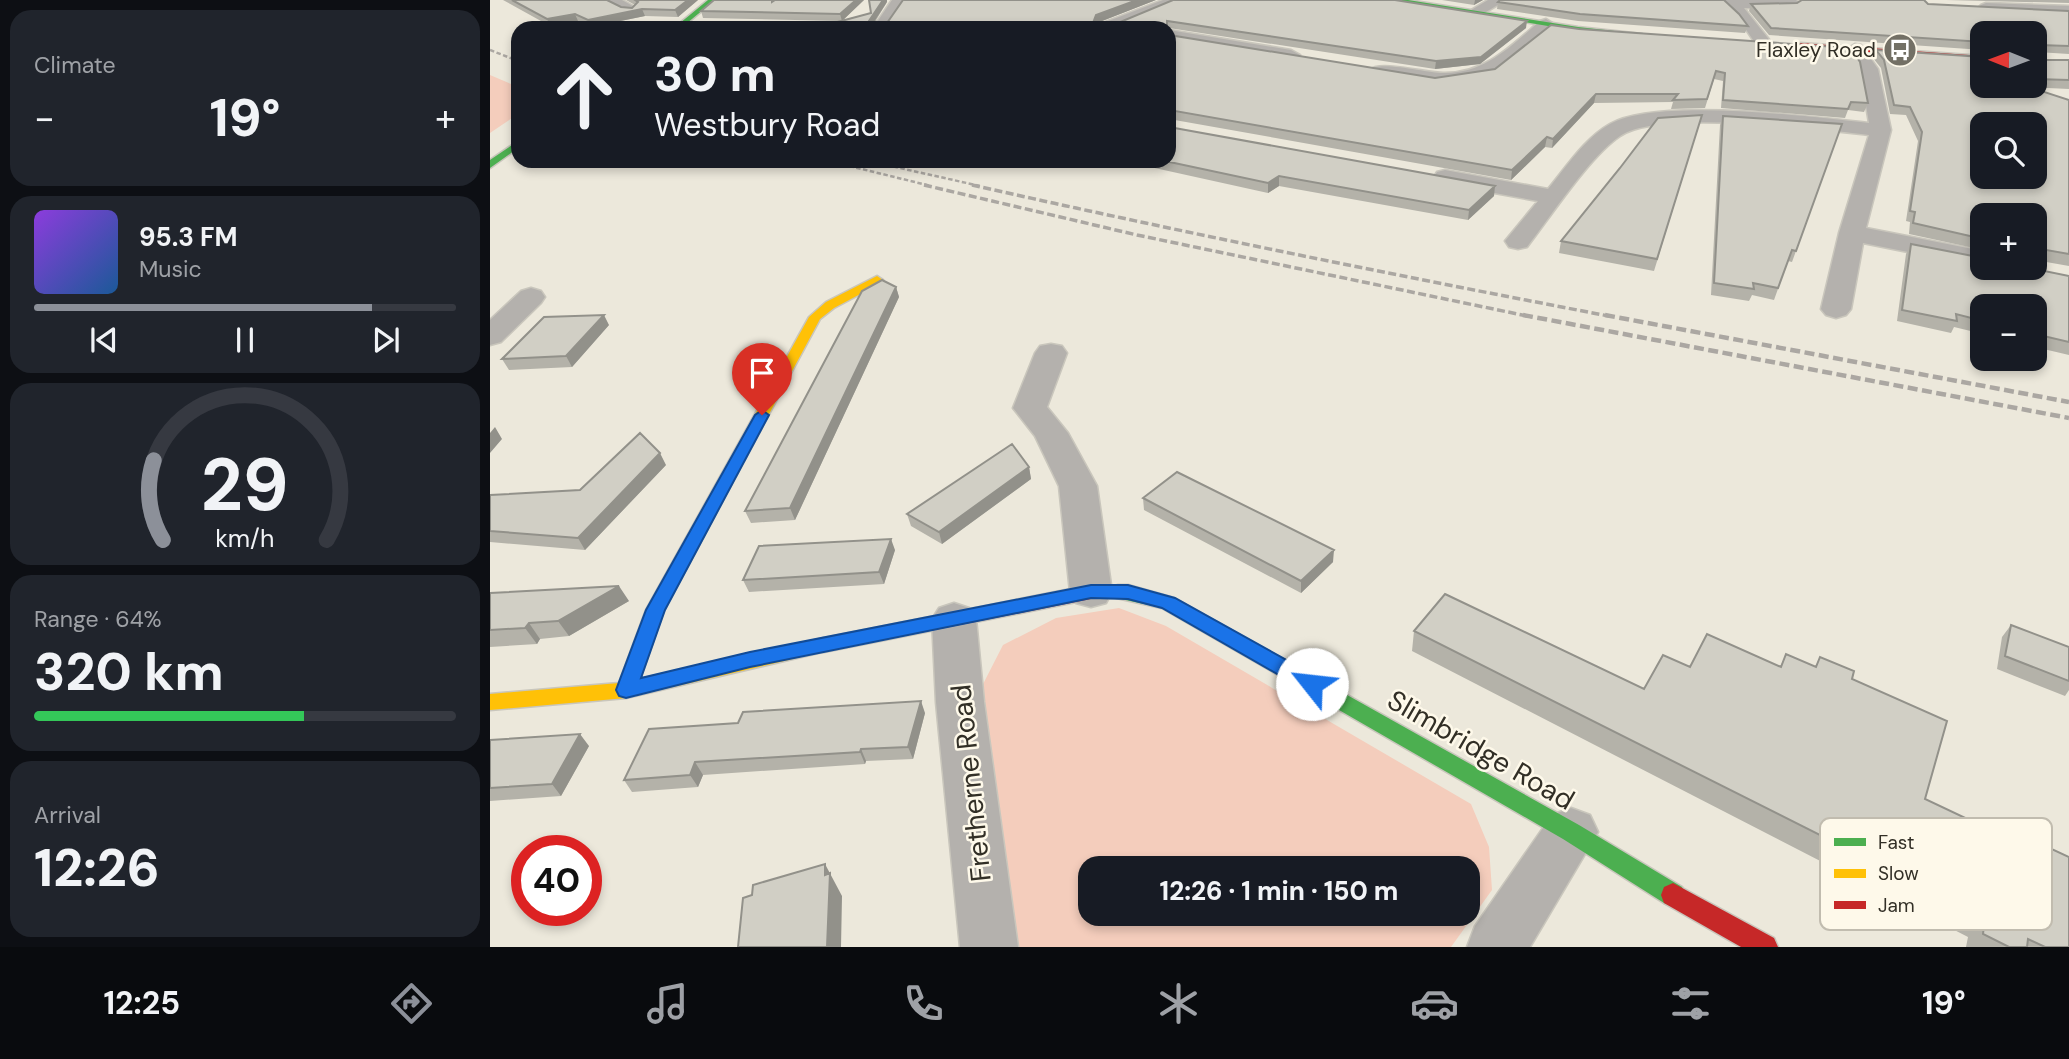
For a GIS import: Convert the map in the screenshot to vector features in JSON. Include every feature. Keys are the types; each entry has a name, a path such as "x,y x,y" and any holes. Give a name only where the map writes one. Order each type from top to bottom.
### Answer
{"main road":[{"path":"686,21 712,0"},
{"path":"1396,0 1546,24 1658,35"},
{"path":"1737,40 1970,57"},
{"path":"490,165 511,149"},
{"path":"626,690 655,610 815,317 830,305 877,280"},
{"path":"490,702 626,690 750,660 954,618 1109,592"},
{"name":"Slimbridge Road","path":"1109,592 1168,603 1571,832 1693,907 1765,947"}],"street":[{"path":"610,0 630,9"},
{"path":"886,21 899,0"},
{"path":"1123,21 1176,0"},
{"path":"1476,12 1499,0"},
{"path":"1728,2 1794,5"},
{"path":"1728,2 1777,43"},
{"path":"1971,7 2069,11"},
{"path":"1362,67 1435,78 1487,71 1546,24"},
{"path":"1176,36 1307,58"},
{"path":"1836,309 1852,233 1881,130 1869,69 1856,49"},
{"path":"1518,241 1598,143 1612,130 1635,121 1663,117 1799,121 1881,130"},
{"path":"1424,173 1554,197"},
{"path":"1852,233 1970,256"},
{"path":"490,336 531,297"},
{"path":"1051,353 1030,408 1051,433 1078,486 1109,592"},
{"name":"Fretherne Road","path":"954,618 960,702 989,947"},
{"path":"1496,947 1571,832"}],"shaded area":[{"path":"490,75 511,84 511,119 490,133"},
{"path":"1119,608 1166,626 1471,804 1489,847 1492,890 1480,907 1480,856 1078,856 1078,926 1466,926 1451,947 1016,947 980,690 1003,645 1056,618"}],"building":[{"path":"512,0 607,0 621,7 632,8 638,2 635,0 688,0 675,10 642,9 588,20 575,14 547,19"},
{"path":"714,0 856,0 840,14 701,11"},
{"path":"869,0 883,0 869,21 841,21 871,13"},
{"path":"903,0 1137,0 1096,15 1094,21 888,21"},
{"path":"1173,0 1395,0 1527,21 1481,57 1436,61 1176,21 1123,21"},
{"path":"1724,0 1748,26 1580,14 1498,2"},
{"path":"1802,0 1924,0 1928,4 2069,11 2069,46 2048,45 2048,21 1970,21 1970,41 1771,28 1751,4 1797,3"},
{"path":"1551,25 1851,48 1860,62 1868,103 1851,102 1848,109 1723,100 1725,73 1716,71 1707,99 1673,100 1678,94 1596,94 1553,139 1547,137 1512,170 1176,111 1176,36 1435,78 1495,69"},
{"path":"1876,50 1970,56 1970,98 2048,98 2048,93 2069,100 2069,254 2047,250 2047,203 1970,203 1970,236 1913,223 1915,212 1910,211 1922,132 1910,107 1894,105 1884,60"},
{"path":"2048,60 2069,60 2069,80 2048,79"},
{"path":"1702,115 1657,259 1561,241 1658,118"},
{"path":"1723,116 1842,124 1796,251 1792,250 1778,288 1753,283 1754,289 1714,283"},
{"path":"1176,128 1495,186 1469,210 1279,176 1268,183 1176,163"},
{"path":"1911,244 1970,255 1970,280 2047,280 2047,271 2069,276 2069,342 2047,337 2047,294 1970,294 1970,318 1956,314 1957,321 1902,310"},
{"path":"882,280 896,287 790,508 745,511 862,291"},
{"path":"604,315 566,356 502,359 544,317"},
{"path":"640,433 660,453 578,538 490,531 490,495 580,490"},
{"path":"1012,444 1029,467 939,532 907,514"},
{"path":"1177,472 1334,550 1301,581 1143,498"},
{"path":"891,539 879,572 743,580 759,546"},
{"path":"619,586 558,621 529,623 525,628 490,630 490,593"},
{"path":"1445,594 1644,689 1663,655 1690,667 1707,634 1781,667 1786,654 1816,667 1820,657 1854,671 1852,679 1947,721 1925,799 1965,818 1820,818 1820,835 1414,631"},
{"path":"2011,625 2069,647 2069,681 2005,656"},
{"path":"921,701 908,747 695,762 690,775 624,780 649,729 738,723 743,712"},
{"path":"580,734 552,784 490,788 490,740"},
{"path":"2052,849 2069,857 2069,947 2045,947 2028,939 2027,947 2009,947 1983,934 1984,930 2052,930"},
{"path":"825,864 825,875 830,873 827,947 738,947 743,898 752,895 753,885"}],"railway":[{"path":"490,50 511,58"},
{"path":"858,168 931,186"},
{"path":"900,168 980,186"},
{"path":"924,185 1137,235 1532,317"},
{"path":"972,185 1292,254 1614,317"},
{"path":"1523,315 2069,418"},
{"path":"1605,315 2069,402"}],"traffic: fast":[{"path":"686,21 712,0"},
{"path":"1396,0 1578,29 1639,34"},
{"path":"490,165 511,149"},
{"path":"1118,592 1128,592 1168,603 1571,832 1673,895"}],"traffic: slow":[{"path":"626,690 655,610 815,317 830,305 877,280"},
{"path":"490,702 626,690 824,645"}],"traffic: jam":[{"path":"1800,45 1970,57"},
{"path":"824,645 1091,592 1118,592"},
{"path":"1673,895 1765,947"}],"place":[{"name":"Flaxley Road","path":"1900,50"}],"route":[{"path":"762,415 655,610 626,690 750,660 1091,592 1128,592 1168,603 1312,684"}]}
